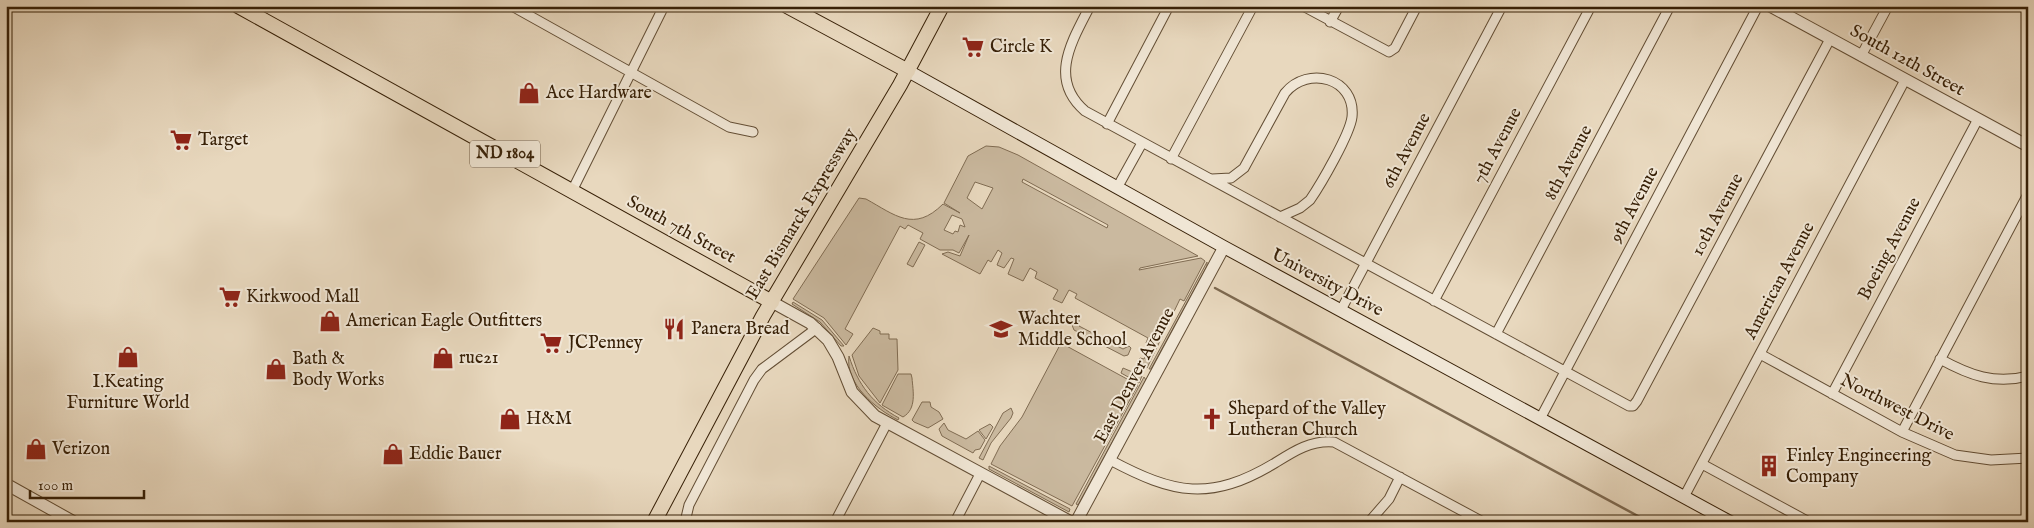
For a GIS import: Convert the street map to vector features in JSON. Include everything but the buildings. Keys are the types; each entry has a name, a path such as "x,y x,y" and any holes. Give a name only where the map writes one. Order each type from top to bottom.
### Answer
{"main road":[{"name":"South 7th Street","path":"238,6 772,302"},
{"path":"787,6 908,71"},
{"name":"East Bismarck Expressway","path":"654,522 772,302 908,71 942,6"},
{"name":"University Drive","path":"908,71 1224,247 1730,522"}],"street":[{"path":"512,6 729,126 753,132"},
{"path":"572,192 664,6"},
{"path":"1090,6 1068,50 1066,81 1071,94 1080,106 1107,124 1171,159 1565,371"},
{"path":"1107,124 1169,6"},
{"path":"1171,159 1252,6"},
{"path":"1303,6 1330,22 1392,52 1417,6"},
{"path":"1330,22 1339,6"},
{"name":"6th Avenue","path":"1341,310 1502,6"},
{"name":"7th Avenue","path":"1434,301 1591,6"},
{"name":"8th Avenue","path":"1496,334 1670,6"},
{"name":"9th Avenue","path":"1540,418 1758,6"},
{"name":"South 12th Street","path":"1770,6 2028,146"},
{"path":"1861,56 1888,6"},
{"name":"10th Avenue","path":"1565,371 1626,405 1632,406 1637,401 1830,39"},
{"path":"1210,179 1231,178 1244,168 1285,93 1293,84 1311,77 1332,81 1342,89 1350,101 1351,123 1310,200 1300,208 1280,217"},
{"name":"American Avenue","path":"1684,497 1905,80"},
{"name":"Boeing Avenue","path":"1832,394 1978,119"},
{"path":"1118,188 1142,143"},
{"path":"1902,432 2028,194"},
{"name":"East Denver Avenue","path":"1076,522 1224,247"},
{"name":"South 7th Street","path":"772,302 817,328 833,348 852,392 875,416 1070,522"},
{"path":"685,522 690,505 762,368 817,328"},
{"name":"Northwest Drive","path":"1760,354 1902,432 1955,455 1972,459 2028,458"},
{"path":"1940,359 1970,374 1986,379 2004,380 2028,376"},
{"path":"835,522 887,424"},
{"path":"1110,460 1145,478 1162,484 1177,488 1207,488 1237,482 1252,476 1314,442 1334,442 1483,522"},
{"path":"1702,464 1809,522"},
{"path":"955,522 980,474"},
{"path":"1369,522 1389,499 1400,477"},
{"path":"6,484 74,522"}],"shaded area":[{"path":"986,146 999,147 1018,155 1198,256 1140,268 1139,270 1201,258 1205,261 1184,301 1180,299 1147,368 1137,361 1140,358 1144,359 1150,347 1146,343 1148,338 1075,298 1077,294 1069,290 1062,303 1053,299 1058,290 1035,278 1037,272 1030,268 1023,281 1008,274 1014,259 1011,258 1004,268 997,265 1002,253 998,250 991,262 988,260 980,274 942,254 948,252 960,256 969,235 959,253 953,250 940,250 920,239 923,233 908,225 905,229 900,226 845,329 853,334 846,345 824,318 793,299 859,198 866,199 886,211 904,218 923,218 933,213 943,204 960,213 944,203 968,156","holes":["1023,179 1108,225 1107,228 1022,182","975,182 993,188 982,209 967,198","952,215 962,219 965,227 960,225 958,232 955,231 953,234 944,230"]},
{"path":"919,242 925,245 913,267 907,264"},
{"path":"1207,262 1207,266 1151,369 1149,369"},
{"path":"793,302 822,320 844,346 841,346 820,322 792,304"},
{"path":"1075,319 1079,320 1079,326 1123,349 1129,346 1131,348 1128,355 1124,356 1074,330 1072,325"},
{"path":"873,328 880,331 880,334 889,334 889,339 897,339 898,370 880,403 859,376 852,355"},
{"path":"1061,343 1138,385 1072,506 991,464 1000,446 1022,417"},
{"path":"849,356 857,376 868,393 881,406 899,418 898,420 880,409 857,386 849,366"},
{"path":"1123,368 1142,376 1139,383 1121,373"},
{"path":"898,374 911,374 912,378 912,405 903,417 882,405"},
{"path":"1144,377 1146,380 1078,505 1076,504"},
{"path":"922,402 930,402 931,407 939,412 943,419 928,428 914,422 912,420"},
{"path":"1011,408 1013,413 1011,418 991,443 983,460 979,458 1003,413"},
{"path":"944,423 948,430 966,439 978,431 985,440 980,449 975,450 973,453 942,436 939,429"},
{"path":"990,424 993,427 986,439 979,430"},
{"path":"989,466 1070,509 1069,512 989,469"}],"waterway":[{"path":"1215,288 1649,522"}],"place":[{"name":"Circle K","path":"973,47"},
{"name":"Ace Hardware","path":"529,93"},
{"name":"Target","path":"181,140"},
{"name":"Kirkwood Mall","path":"230,297"},
{"name":"American Eagle Outfitters","path":"330,321"},
{"name":"Panera Bread","path":"674,329"},
{"name":"Wachter Middle School","path":"1001,329"},
{"name":"JCPenney","path":"551,343"},
{"name":"I.Keating Furniture World","path":"128,357"},
{"name":"rue21","path":"443,358"},
{"name":"Bath & Body Works","path":"276,369"},
{"name":"H&M","path":"510,419"},
{"name":"Shepard of the Valley Lutheran Church","path":"1212,419"},
{"name":"Verizon","path":"36,449"},
{"name":"Eddie Bauer","path":"393,454"},
{"name":"Finley Engineering Company","path":"1769,466"}]}
